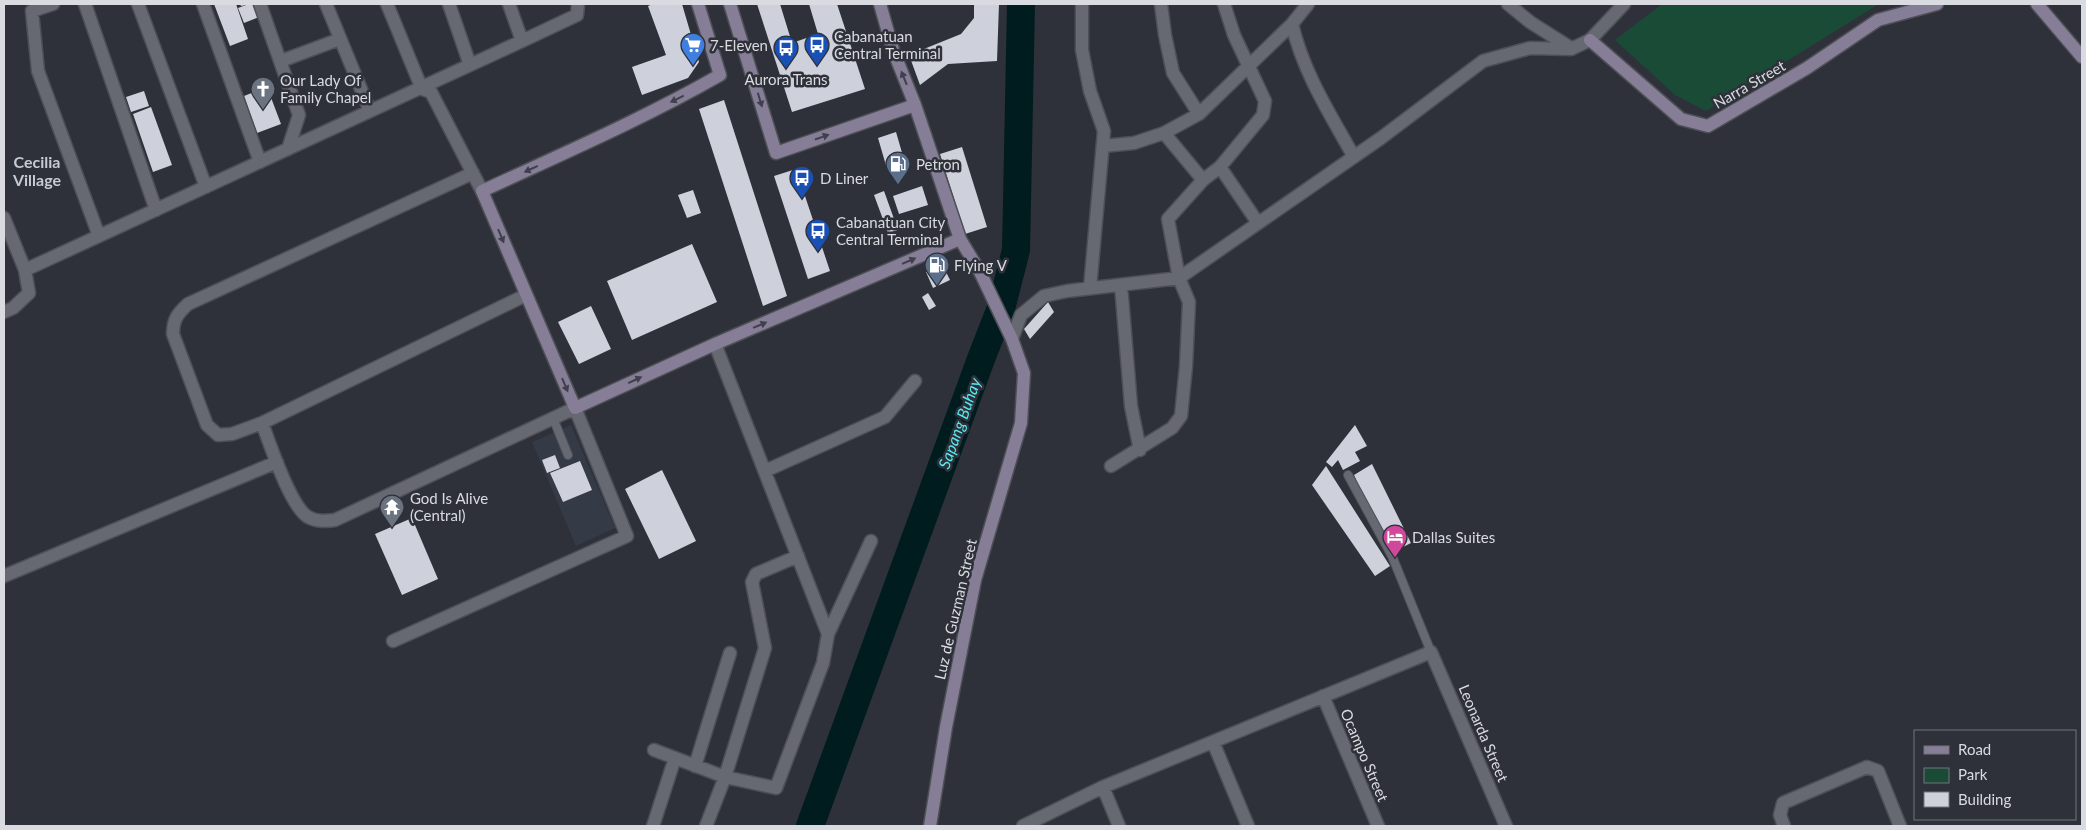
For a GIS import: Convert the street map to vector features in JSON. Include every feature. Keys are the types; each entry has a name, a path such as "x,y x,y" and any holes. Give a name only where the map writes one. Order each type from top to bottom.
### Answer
{"street":[{"path":"53,4 32,11 38,71 99,236"},
{"path":"85,4 156,210"},
{"path":"138,4 206,187"},
{"path":"203,4 260,162"},
{"path":"260,4 299,116 288,149"},
{"path":"326,4 370,111"},
{"path":"387,4 422,89 431,92 482,191 575,408 627,536 393,641"},
{"path":"449,4 470,66"},
{"path":"509,4 522,41"},
{"path":"24,270 370,111 422,89 577,15 578,4"},
{"path":"482,191 602,136 684,96 720,75 698,4"},
{"path":"730,4 776,153 915,106"},
{"path":"880,4 893,50 915,106 960,239 980,272 1012,339"},
{"path":"1082,4 1082,50 1090,91 1104,131 1090,288"},
{"path":"1162,4 1165,35 1174,73 1199,114"},
{"path":"1103,146 1122,146 1164,133 1199,114 1292,24 1308,4"},
{"path":"1508,4 1530,22 1571,48"},
{"path":"1012,339 1021,315 1044,296 1090,288 1179,278 1354,157 1483,61 1530,48 1571,48 1590,40 1624,4"},
{"name":"Narra Street","path":"1590,40 1682,119 1708,126 1807,68 1878,20 1937,4"},
{"path":"2038,4 2082,57"},
{"path":"1112,466 1172,428 1180,416 1186,366 1189,302 1179,278 1168,219 1203,180 1220,167 1263,115 1265,101 1250,65 1234,35 1228,6"},
{"path":"1292,24 1298,52 1325,107 1354,157"},
{"path":"280,61 340,39"},
{"path":"1164,133 1203,180"},
{"path":"1220,167 1258,222"},
{"path":"472,173 188,304 178,313 173,324 173,334 207,425 218,435 232,434 262,423 526,295"},
{"path":"4,218 24,270 28,293 12,308 4,312"},
{"path":"262,423 297,506 309,517 323,521 335,520 715,344 960,239"},
{"path":"1121,285 1131,406 1140,450"},
{"name":"Luz de Guzman Street","path":"930,826 946,727 975,580 1021,423 1024,373 1012,339"},
{"path":"715,344 828,634"},
{"path":"765,471 885,417 915,381"},
{"path":"4,576 277,462"},
{"path":"654,750 725,778 776,788 823,664 828,634 871,541"},
{"path":"706,826 725,778 765,648 752,582 756,574 798,556"},
{"path":"1023,826 1103,787 1431,652"},
{"name":"Leonarda Street","path":"1431,652 1506,826"},
{"path":"695,766 730,653"},
{"name":"Ocampo Street","path":"1323,696 1378,826"},
{"path":"1213,742 1248,826"},
{"path":"653,826 675,758"},
{"path":"1784,826 1780,815 1783,802 1867,767 1878,771 1900,826"},
{"path":"1103,787 1119,826"}],"lane":[{"path":"553,418 568,455"},
{"path":"1348,475 1392,556 1431,652"}],"shaded area":[{"path":"571,425 615,528 576,546 532,442"}],"green space":[{"path":"1662,4 1879,4 1706,111 1675,95 1615,40"}],"building":[{"path":"214,4 236,4 248,39 230,46"},
{"path":"240,4 257,4 262,16 244,23 238,8 246,5 241,6"},
{"path":"653,4 682,4 699,62 688,78 642,95 632,67 666,55 648,6"},
{"name":"Cabanatuan Central Terminal","path":"757,4 780,4 792,43 818,34 809,4 837,4 865,89 792,112"},
{"path":"974,4 999,4 997,61 948,64 920,85 909,55 961,34 974,18"},
{"path":"267,87 281,124 257,133 244,96"},
{"path":"144,91 149,106 131,112 126,97"},
{"path":"724,100 787,296 763,306 699,109"},
{"path":"151,107 172,165 153,172 133,114"},
{"path":"896,132 905,163 887,169 878,138"},
{"path":"962,147 987,227 965,234 940,154"},
{"path":"796,169 830,271 808,279 774,176"},
{"path":"922,186 928,205 899,214 893,196"},
{"path":"693,190 701,213 687,218 678,195"},
{"path":"884,191 898,230 888,233 874,195"},
{"path":"692,244 717,302 632,340 607,281"},
{"path":"942,264 950,280 933,288 926,272"},
{"path":"928,293 936,306 929,310 922,297"},
{"path":"1048,302 1054,312 1030,339 1024,329"},
{"path":"591,306 611,349 579,364 558,322"},
{"path":"1355,425 1367,446 1355,452 1360,461 1343,470 1338,460 1332,467 1326,462"},
{"path":"555,455 560,468 547,473 542,460"},
{"path":"580,461 592,490 563,502 550,473"},
{"path":"1372,464 1411,543 1401,548 1387,539 1365,501 1354,475"},
{"path":"1326,466 1390,566 1375,576 1312,485"},
{"path":"662,470 696,541 659,559 625,489"},
{"path":"412,518 438,579 402,595 375,534"}],"waterway":[{"name":"Sapang Buhay","path":"810,826 1002,305 1016,250 1021,4"}],"place":[{"name":"7-Eleven","path":"693,66"},
{"name":"Cabanatuan Central Terminal","path":"817,66"},
{"name":"Aurora Trans","path":"786,69"},
{"name":"Our Lady Of Family Chapel","path":"263,110"},
{"name":"Petron","path":"898,185"},
{"name":"D Liner","path":"802,199"},
{"name":"Cabanatuan City Central Terminal","path":"818,252"},
{"name":"Flying V","path":"937,286"},
{"name":"God Is Alive (Central)","path":"392,528"},
{"name":"Dallas Suites","path":"1395,558"}],"district":[{"name":"Cecilia Village","path":"37,170"}]}
